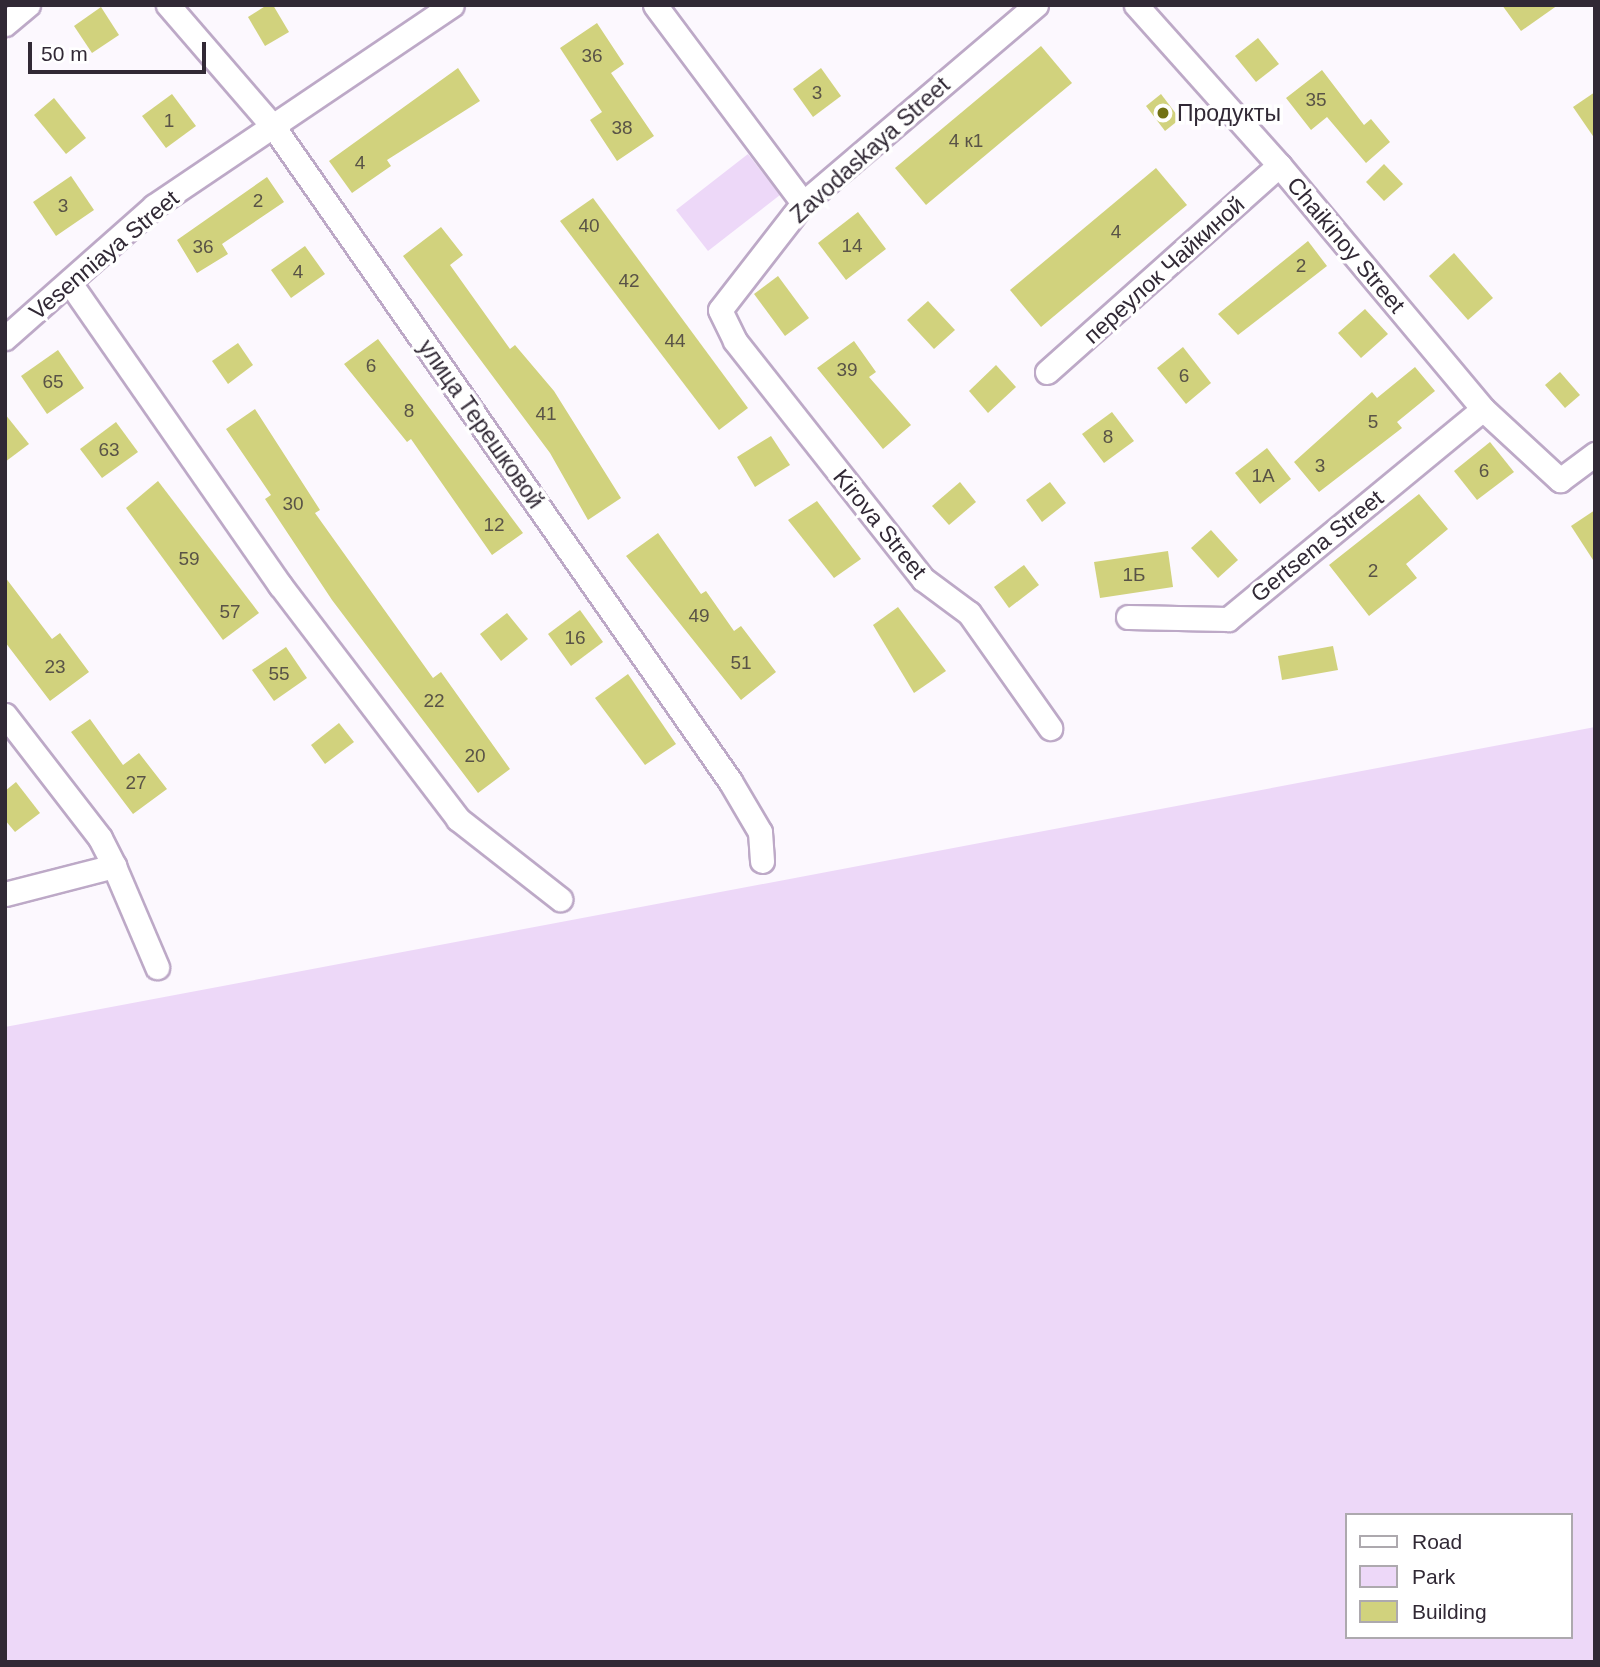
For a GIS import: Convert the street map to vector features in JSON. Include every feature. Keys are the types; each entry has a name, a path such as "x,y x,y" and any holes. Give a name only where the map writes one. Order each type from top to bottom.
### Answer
{"street":[{"path":"5,24 28,5"},
{"name":"улица Терешковой","path":"168,5 275,129 730,781 760,832 762,861"},
{"name":"Vesenniaya Street","path":"5,338 71,283 154,206 275,129 452,5"},
{"path":"655,5 803,203"},
{"name":"Zavodaskaya Street","path":"720,310 803,203 1036,5"},
{"name":"Chaikinoy Street","path":"1136,5 1279,165 1483,409 1560,480 1595,454"},
{"name":"переулок Чайкиной","path":"1047,372 1279,165"},
{"path":"71,283 280,585 458,819 560,899"},
{"name":"Kirova Street","path":"720,310 736,341 923,579 970,613 1050,728"},
{"name":"Gertsena Street","path":"1128,617 1228,620 1483,409"},
{"path":"5,715 100,838 157,967"},
{"path":"5,894 114,866"}],"green space":[{"path":"748,154 780,195 708,251 676,210"},
{"path":"1595,727 1595,1662 5,1662 5,1027"}],"building":[{"path":"267,5 273,5 289,32 265,46 248,17"},
{"path":"1502,5 1558,5 1521,31"},
{"path":"101,7 119,35 92,53 74,26"},
{"path":"597,23 624,64 611,73 654,136 617,161 590,120 602,112 560,48"},
{"path":"1258,38 1279,64 1256,82 1235,56"},
{"path":"1041,46 1072,83 926,205 895,168"},
{"path":"458,68 480,101 387,160 391,166 352,193 329,161"},
{"path":"821,68 841,96 813,117 793,89"},
{"path":"1322,70 1364,125 1371,119 1390,142 1366,163 1327,117 1311,130 1286,98"},
{"path":"1595,92 1595,139 1573,107"},
{"path":"172,94 196,126 166,148 142,116"},
{"name":"Продукты","path":"1161,94 1180,119 1165,131 1146,106"},
{"path":"54,98 86,138 66,154 34,115"},
{"path":"1384,164 1403,184 1384,201 1366,182"},
{"path":"1156,168 1187,205 1041,327 1010,290"},
{"path":"71,176 94,210 56,236 33,202"},
{"path":"267,177 284,202 222,244 228,254 197,273 177,240"},
{"path":"593,198 748,408 719,430 560,221"},
{"path":"858,212 886,249 846,280 818,243"},
{"path":"441,227 463,255 450,265 510,349 515,345 554,391 621,498 588,520 550,453 403,256"},
{"path":"1308,241 1327,266 1238,335 1218,314"},
{"path":"305,246 325,274 291,298 271,270"},
{"path":"1454,253 1493,298 1468,320 1429,276"},
{"path":"778,276 809,318 785,336 754,294"},
{"path":"928,301 955,330 934,349 907,320"},
{"path":"1365,309 1388,334 1361,358 1338,333"},
{"path":"378,339 523,533 492,555 411,439 407,442 344,364"},
{"path":"854,341 876,372 869,377 911,425 883,449 817,368"},
{"path":"238,343 253,365 228,384 212,361"},
{"path":"1183,347 1211,383 1186,404 1157,368"},
{"path":"58,350 84,388 47,414 21,376"},
{"path":"996,365 1016,387 988,413 969,391"},
{"path":"1415,367 1435,391 1397,422 1402,428 1319,492 1294,462 1372,392 1377,398"},
{"path":"1560,372 1580,395 1565,408 1545,385"},
{"path":"255,409 320,510 315,513 433,678 441,672 510,769 478,793 332,600 265,499 271,495 226,429"},
{"path":"1112,412 1134,441 1104,463 1082,434"},
{"path":"5,414 29,444 5,462"},
{"path":"116,422 138,452 102,478 80,449"},
{"path":"771,436 790,465 755,487 737,457"},
{"path":"1490,442 1514,472 1477,500 1454,471"},
{"path":"1267,448 1291,479 1260,504 1235,473"},
{"path":"158,481 259,613 223,640 126,508"},
{"path":"960,482 976,502 949,525 932,506"},
{"path":"1050,482 1066,503 1042,522 1026,500"},
{"path":"1419,494 1448,529 1406,564 1417,578 1369,616 1329,565"},
{"path":"817,501 861,559 834,578 788,520"},
{"path":"1595,510 1595,563 1571,526"},
{"path":"1211,530 1238,560 1218,578 1191,548"},
{"path":"658,533 701,594 706,591 734,631 741,626 776,672 741,700 626,556"},
{"path":"1168,551 1173,587 1100,598 1094,562"},
{"path":"1024,565 1039,585 1009,608 994,587"},
{"path":"5,577 52,639 60,633 89,672 50,701 5,642"},
{"path":"898,607 946,671 914,693 873,625"},
{"path":"580,610 603,642 571,666 548,634"},
{"path":"507,613 528,639 501,661 480,634"},
{"path":"1333,646 1338,670 1282,680 1278,656"},
{"path":"286,647 307,678 274,701 252,670"},
{"path":"628,674 676,744 645,765 595,698"},
{"path":"90,719 123,765 139,753 167,789 133,814 71,732"},
{"path":"339,723 354,742 325,764 311,745"},
{"path":"16,782 40,813 15,832 5,820 5,791"}],"place":[{"name":"Продукты","path":"1163,113"}]}
